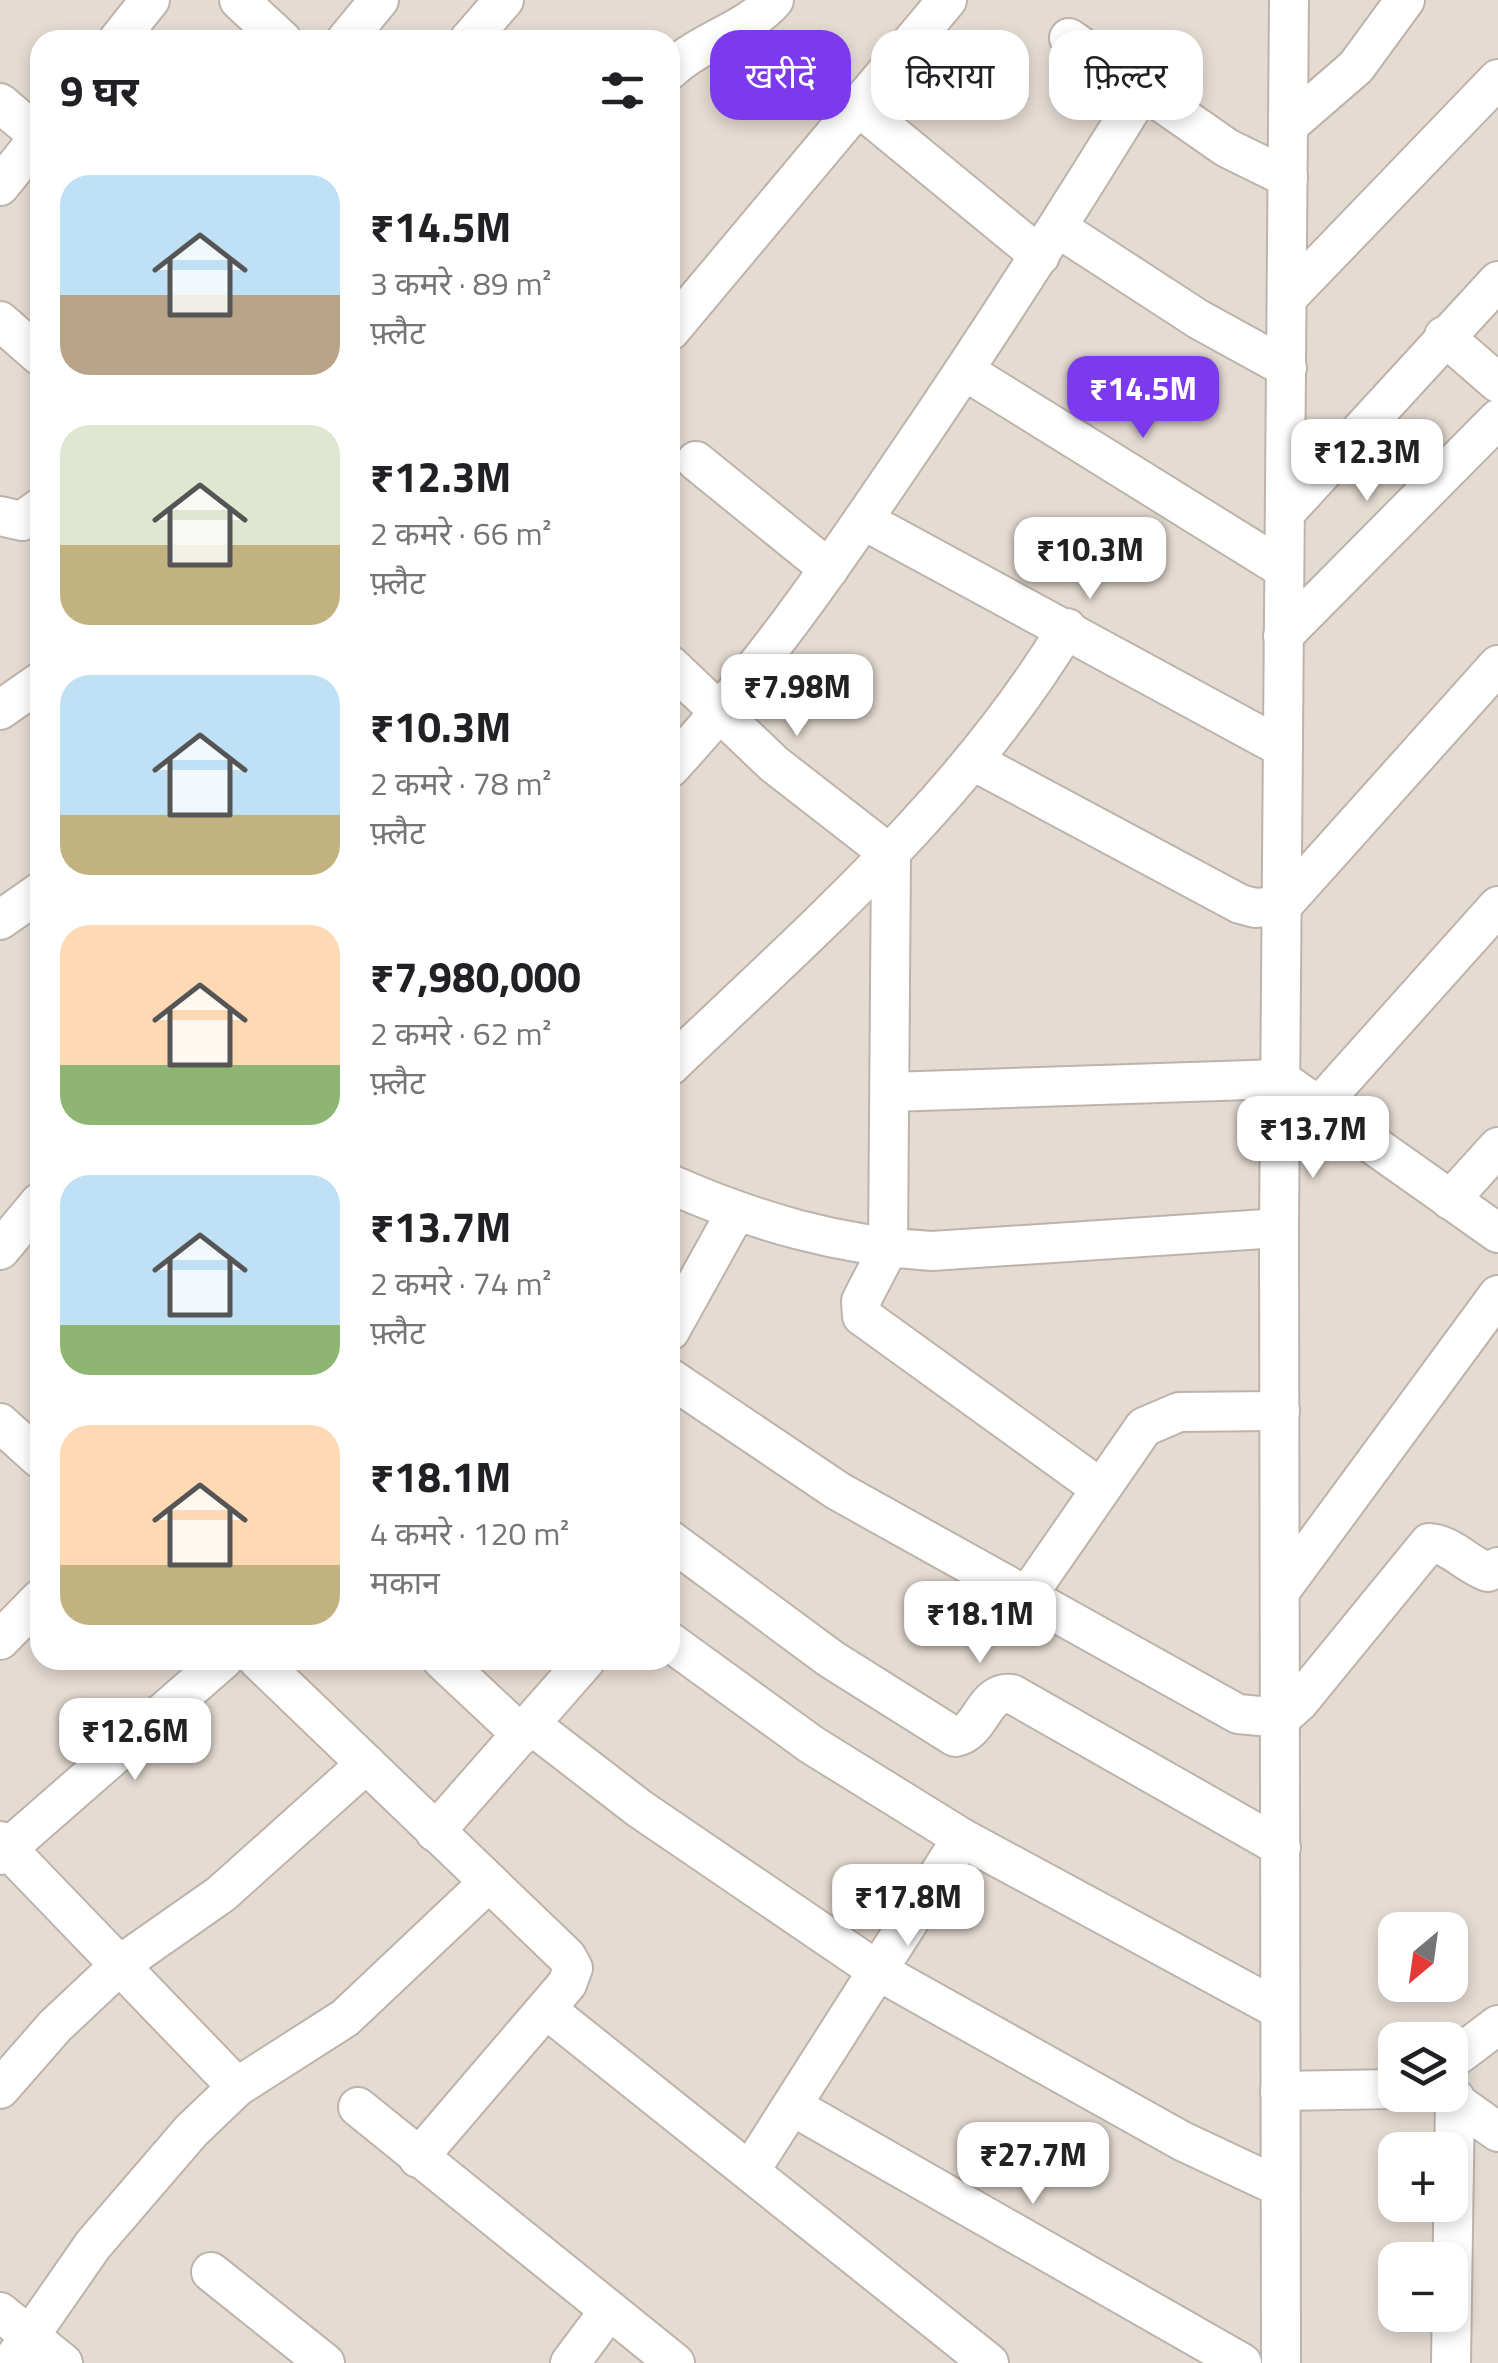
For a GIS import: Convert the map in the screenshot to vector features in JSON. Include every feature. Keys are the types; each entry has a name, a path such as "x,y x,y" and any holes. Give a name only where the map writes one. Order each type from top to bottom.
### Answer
{"street":[{"path":"126,30 150,0"},
{"path":"239,0 271,30"},
{"path":"354,30 379,0"},
{"path":"478,30 504,0"},
{"path":"680,319 948,0"},
{"path":"1289,124 1356,66 1405,0"},
{"path":"1281,2363 1279,1228 1289,124 1286,2"},
{"path":"680,60 747,7"},
{"path":"1287,298 1498,79"},
{"path":"0,103 30,128"},
{"path":"859,107 1049,242 1286,368"},
{"path":"680,757 723,711 864,520 1049,242 1124,120"},
{"path":"1185,120 1227,148 1288,178"},
{"path":"0,186 30,148"},
{"path":"1285,514 1498,281"},
{"path":"0,321 30,347"},
{"path":"1444,336 1498,383"},
{"path":"965,371 1284,569"},
{"path":"1284,636 1498,419"},
{"path":"696,462 828,569"},
{"path":"0,516 22,521 30,515"},
{"path":"864,520 1283,748"},
{"path":"680,1056 890,854 975,762 1030,688 1066,628"},
{"path":"975,762 1240,904 1255,908 1282,906 1498,665"},
{"path":"680,674 821,804 890,854"},
{"path":"0,710 30,689"},
{"path":"890,854 888,1248 861,1301 862,1316 1100,1488"},
{"path":"0,920 30,899"},
{"path":"1319,1106 1498,906"},
{"path":"890,1092 1280,1079 1498,1234"},
{"path":"1450,1200 1498,1146"},
{"path":"680,1188 736,1212 828,1238 932,1251 1279,1228"},
{"path":"680,1313 736,1212"},
{"path":"0,1250 30,1214"},
{"path":"1281,1590 1498,1295"},
{"path":"680,1385 838,1490 1238,1714 1281,1718"},
{"path":"1028,1596 1144,1427 1159,1417 1179,1412 1280,1411"},
{"path":"0,1424 30,1450"},
{"path":"1281,1718 1430,1543 1441,1544 1488,1572 1498,1567"},
{"path":"680,1555 955,1738 974,1727 990,1700 1002,1693 1012,1694 1281,1847"},
{"path":"0,1640 30,1609"},
{"path":"680,1649 812,1745 962,1838 1280,2010"},
{"path":"211,1670 2,1848 121,1964 237,2088"},
{"path":"268,1670 568,1957 573,1968 567,1984 418,2158"},
{"path":"454,1670 526,1730 878,1971 1182,2141 1280,2187"},
{"path":"435,1832 577,1670"},
{"path":"0,2089 55,2026 121,1964 222,1894 366,1764"},
{"path":"750,2171 962,1838"},
{"path":"20,2350 138,2190 237,2088 346,2018 489,1882"},
{"path":"546,2008 989,2363"},
{"path":"1468,2047 1498,2025"},
{"path":"1280,2090 1378,2089"},
{"path":"358,2106 675,2363"},
{"path":"792,2106 1242,2363"},
{"path":"1468,2110 1498,2132"},
{"path":"1450,2112 1452,2363"},
{"path":"211,2272 325,2363"},
{"path":"0,2312 20,2350 64,2363"},
{"path":"570,2363 608,2312"}],"shaded area":[{"path":"0,0 1498,0 1498,2363 0,2363"}]}
